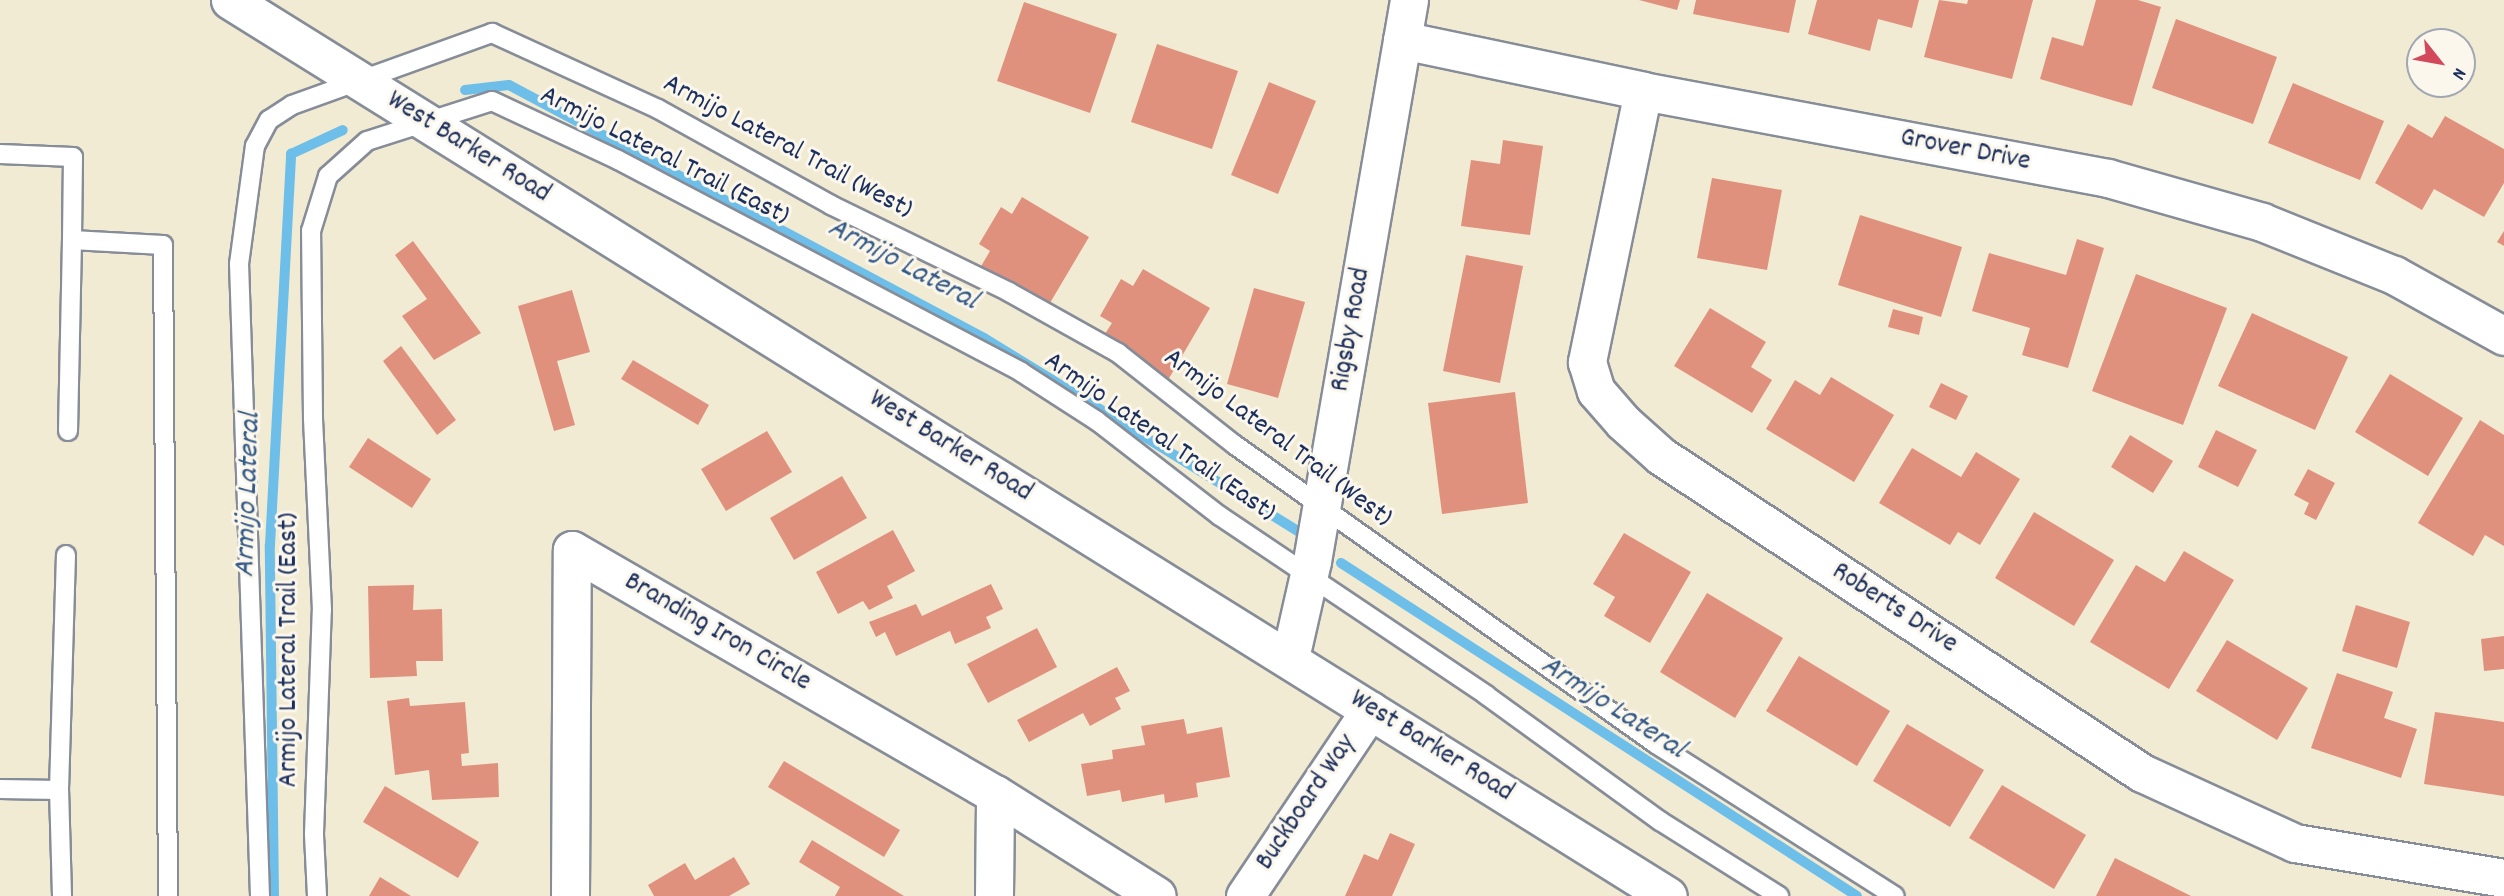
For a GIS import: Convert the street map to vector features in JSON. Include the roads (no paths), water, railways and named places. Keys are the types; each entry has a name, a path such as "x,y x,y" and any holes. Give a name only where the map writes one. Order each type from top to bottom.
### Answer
{"street":[{"name":"West Barker Road","path":"230,0 1668,896"},
{"name":"Rigsby Road","path":"1290,659 1321,507 1409,0"},
{"name":"Grover Drive","path":"1402,40 1643,91 2108,178 2262,222 2394,275 2504,337"},
{"name":"Roberts Drive","path":"1643,91 1587,362 1596,391 1623,422 1661,456 2142,773 2295,843 2504,878"},
{"name":"Branding Iron Circle","path":"570,896 572,550 995,794 1157,896"},
{"name":"Buckboard Way","path":"1245,896 1370,709"},
{"path":"994,896 995,794"}],"lane":[{"name":"Armijo Lateral Trail (West)","path":"260,896 239,264 255,146 269,120 358,78 492,33 535,49 658,109 831,205 1009,292 1118,353 1321,507 1657,744 1895,896"},
{"name":"Armijo Lateral Trail (East)","path":"317,896 314,834 322,610 313,417 311,232 328,176 367,141 492,101 618,160 1021,372 1097,421 1220,516 1308,573 1660,821 1779,896"},
{"path":"0,154 73,157 68,431"},
{"path":"72,240 163,245 168,896"},
{"path":"61,896 59,790 66,555"},
{"path":"0,789 59,790"}],"waterway":[{"name":"Armijo Lateral","path":"465,90 509,85 984,338 1299,532"},
{"name":"Armijo Lateral","path":"274,896 270,545 291,154 343,130"},
{"name":"Armijo Lateral","path":"1341,563 1857,896"}]}
